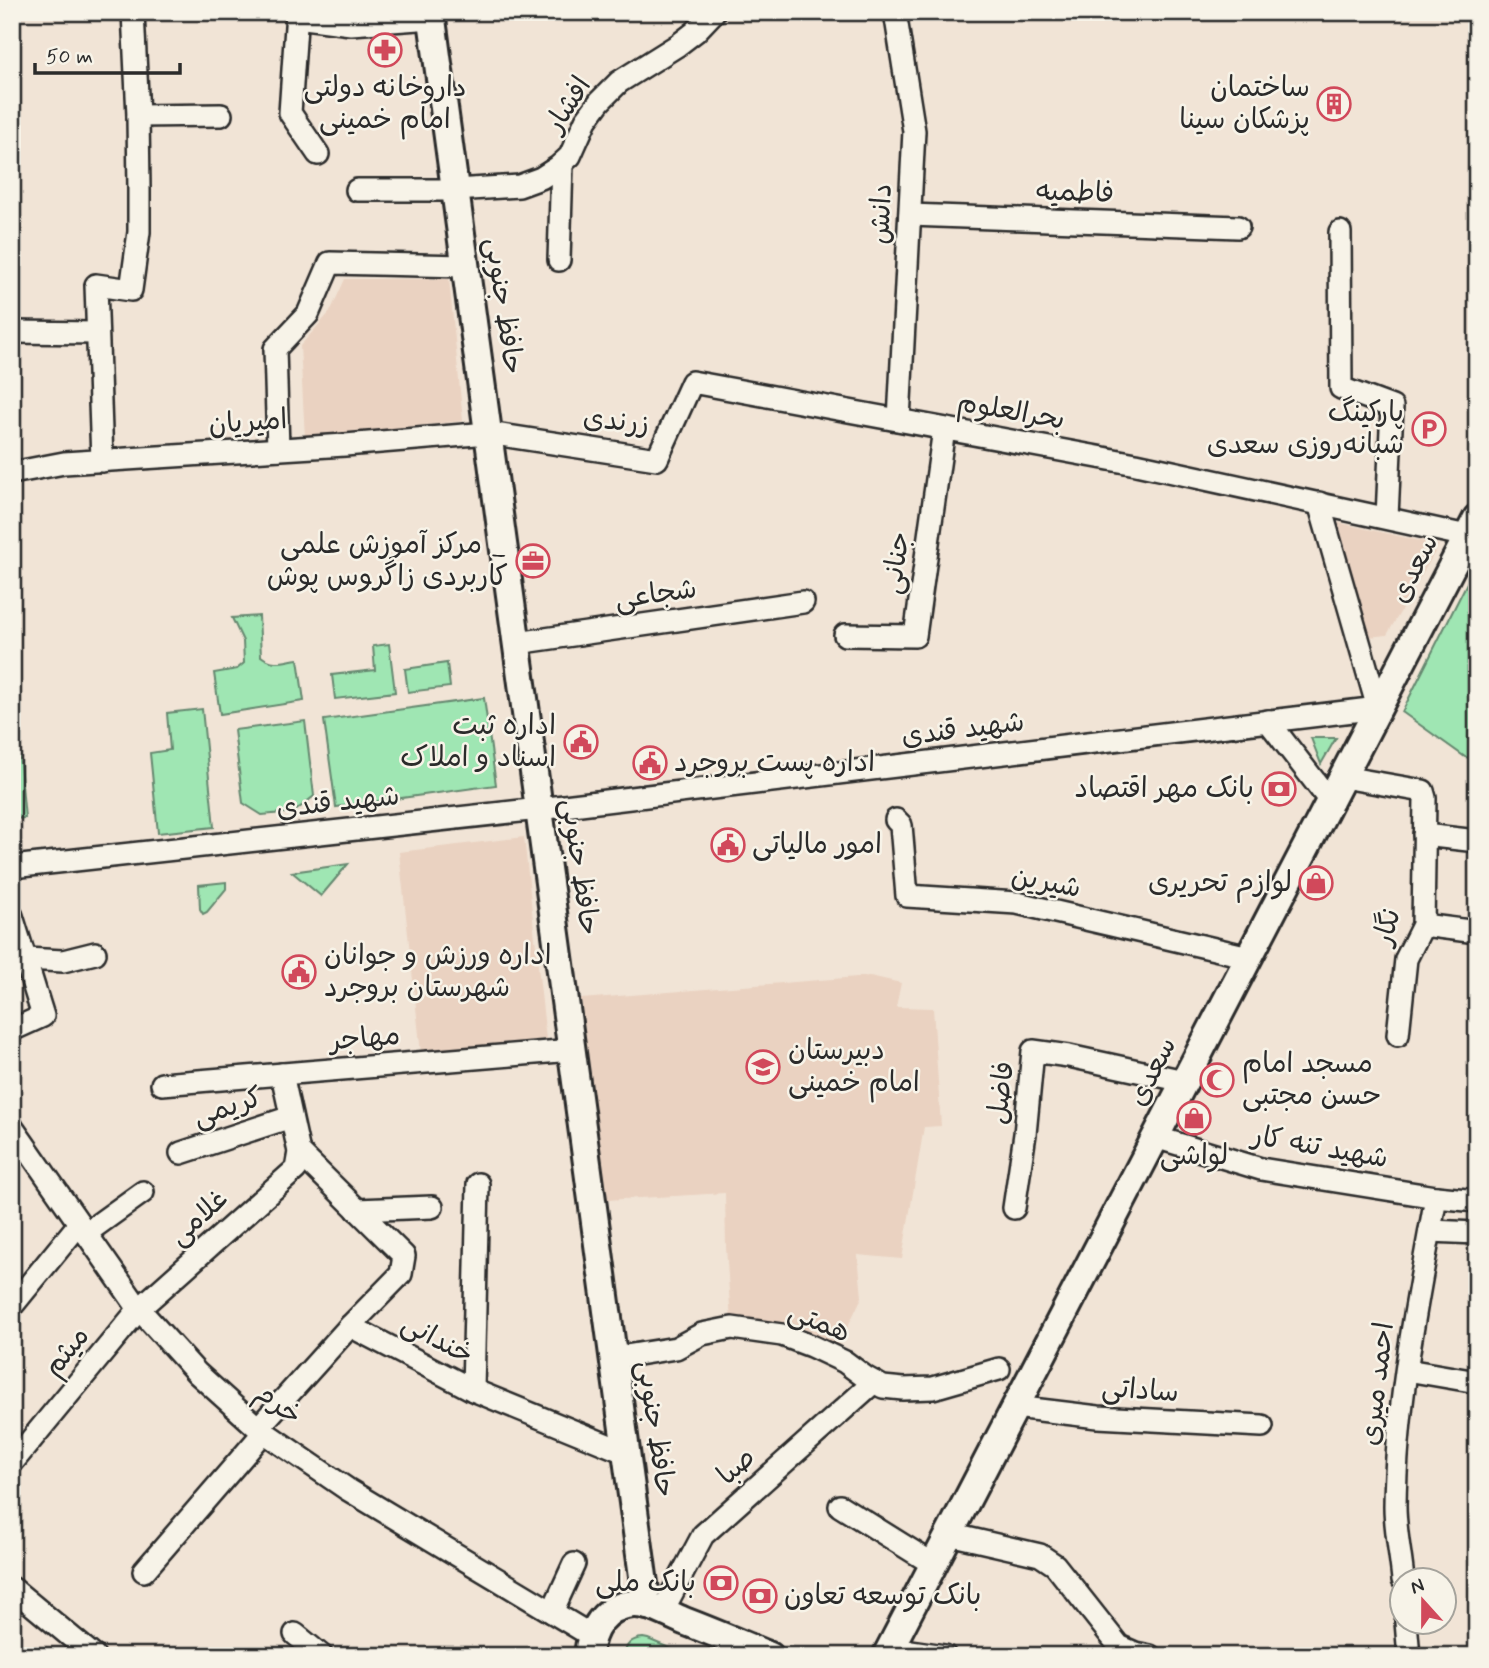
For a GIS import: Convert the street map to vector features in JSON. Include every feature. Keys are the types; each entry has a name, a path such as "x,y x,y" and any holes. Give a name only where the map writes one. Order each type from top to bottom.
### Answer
{"main road":[{"name":"حافظ جنوبی","path":"431,15 626,1453 654,1609"},
{"name":"سعدی","path":"888,1652 1472,527"},
{"path":"590,1646 595,1627 605,1615 634,1604 654,1609 738,1649 770,1656"}],"street":[{"path":"102,461 96,285 131,290 139,232 138,116 133,12"},
{"name":"افشار","path":"357,190 519,187 541,178 570,156 586,120 619,82 678,45 715,12"},
{"name":"دانش","path":"895,12 914,131 899,420"},
{"path":"318,153 290,113 297,15 351,24 431,15"},
{"path":"138,116 221,115"},
{"path":"559,260 562,164"},
{"name":"فاطمیه","path":"910,215 1238,227"},
{"path":"1340,232 1341,388 1392,407 1387,517"},
{"path":"278,449 275,349 308,314 330,263 465,265"},
{"path":"12,332 97,333"},
{"name":"بحرالعلوم","path":"692,382 1136,464 1387,517 1472,527"},
{"name":"زرندی","path":"488,433 657,459 692,382"},
{"name":"جنانی","path":"845,635 915,636 944,429"},
{"name":"امیریان","path":"12,473 64,463 488,433"},
{"path":"1319,503 1378,708"},
{"name":"شجاعی","path":"517,643 803,602"},
{"name":"شهید قندی","path":"12,867 539,809 1378,708"},
{"path":"1268,721 1330,801"},
{"name":"نگار","path":"1343,776 1423,791 1425,798 1423,925 1406,959 1398,1035"},
{"name":"شیرین","path":"896,820 901,824 907,896 1017,903 1249,957"},
{"path":"1424,835 1477,841"},
{"path":"12,916 43,1016 12,1030"},
{"path":"1423,925 1477,932"},
{"path":"26,959 63,961 95,953"},
{"name":"مهاجر","path":"162,1084 572,1050"},
{"name":"فاضل","path":"1014,1208 1033,1051 1069,1056 1184,1081"},
{"path":"144,1571 350,1326 401,1274 404,1256 357,1210 298,1161 282,1074"},
{"name":"کریمی","path":"181,1153 292,1118"},
{"name":"خرم","path":"12,1128 139,1309 197,1373 261,1430 347,1489 552,1612 590,1646"},
{"name":"شهید تنه کار","path":"1155,1137 1261,1169 1477,1201"},
{"name":"غلامی","path":"139,1309 298,1161"},
{"path":"473,1390 478,1184"},
{"path":"12,1306 82,1228 143,1192"},
{"name":"احمد میری","path":"1401,1566 1395,1509 1397,1463 1415,1314 1436,1197"},
{"path":"357,1210 432,1207"},
{"path":"1430,1231 1477,1233"},
{"name":"میثم","path":"12,1463 139,1309"},
{"name":"خندانی","path":"350,1326 473,1390 626,1453"},
{"name":"همتی","path":"613,1358 676,1348 702,1334 732,1328 782,1335 845,1362 883,1387 903,1390 933,1388 999,1369"},
{"path":"1407,1370 1477,1382"},
{"name":"صبا","path":"654,1609 703,1535 874,1381"},
{"name":"ساداتی","path":"1015,1407 1097,1417 1262,1426"},
{"path":"840,1506 933,1564"},
{"path":"949,1534 1040,1555 1055,1564 1119,1646 1150,1656"},
{"path":"552,1612 574,1564"},
{"path":"12,1588 94,1656"},
{"path":"295,1634 322,1656"},
{"path":"1407,1636 1409,1656"},
{"path":"888,1652 945,1656"}],"shaded area":[{"path":"345,279 449,279 463,421 305,438 300,346 330,312"},
{"path":"1331,521 1439,545 1387,635 1368,637"},
{"path":"524,837 546,1039 421,1053 399,852"},
{"name":"دبیرستان امام خمینی","path":"870,976 901,983 896,1007 933,1008 941,1126 924,1127 902,1259 858,1255 862,1297 838,1347 760,1322 731,1322 725,1193 606,1200 581,999"}],"green space":[{"path":"1477,563 1477,759 1465,757 1402,712"},
{"path":"259,616 261,656 274,662 298,659 304,701 220,714 214,673 237,669 244,663 243,641 232,618"},
{"path":"389,644 395,692 335,699 332,675 375,670 373,646"},
{"path":"447,663 450,687 408,692 405,669"},
{"path":"484,698 496,785 336,807 324,720"},
{"path":"202,709 214,827 158,833 150,753 170,750 167,713"},
{"path":"305,721 314,796 294,812 262,815 243,803 234,730"},
{"path":"1311,738 1336,738 1321,764"},
{"path":"12,742 18,742 25,818 12,819"},
{"path":"348,864 321,896 292,872"},
{"path":"226,882 226,889 203,914 200,909 199,885"},
{"path":"643,1638 688,1656 624,1656 630,1643"}],"place":[{"name":"داروخانه دولتی امام خمینی","path":"385,50"},
{"name":"ساختمان پزشکان سینا","path":"1334,104"},
{"name":"پارکینگ شبانه‌روزی سعدی","path":"1429,429"},
{"name":"مرکز آموزش علمی _ کاربردی زاگروس پوش","path":"533,561"},
{"name":"اداره ثبت اسناد و املاک","path":"581,742"},
{"name":"اداره پست بروجرد","path":"650,763"},
{"name":"بانک مهر اقتصاد","path":"1279,789"},
{"name":"امور مالیاتی","path":"728,845"},
{"name":"لوازم تحریری","path":"1316,883"},
{"name":"اداره ورزش و جوانان شهرستان بروجرد","path":"299,972"},
{"name":"دبیرستان امام خمینی","path":"763,1067"},
{"name":"مسجد امام حسن مجتبی","path":"1217,1080"},
{"name":"لواشی","path":"1194,1118"},
{"name":"بانک ملی","path":"721,1583"},
{"name":"بانک توسعه تعاون","path":"760,1596"}]}
